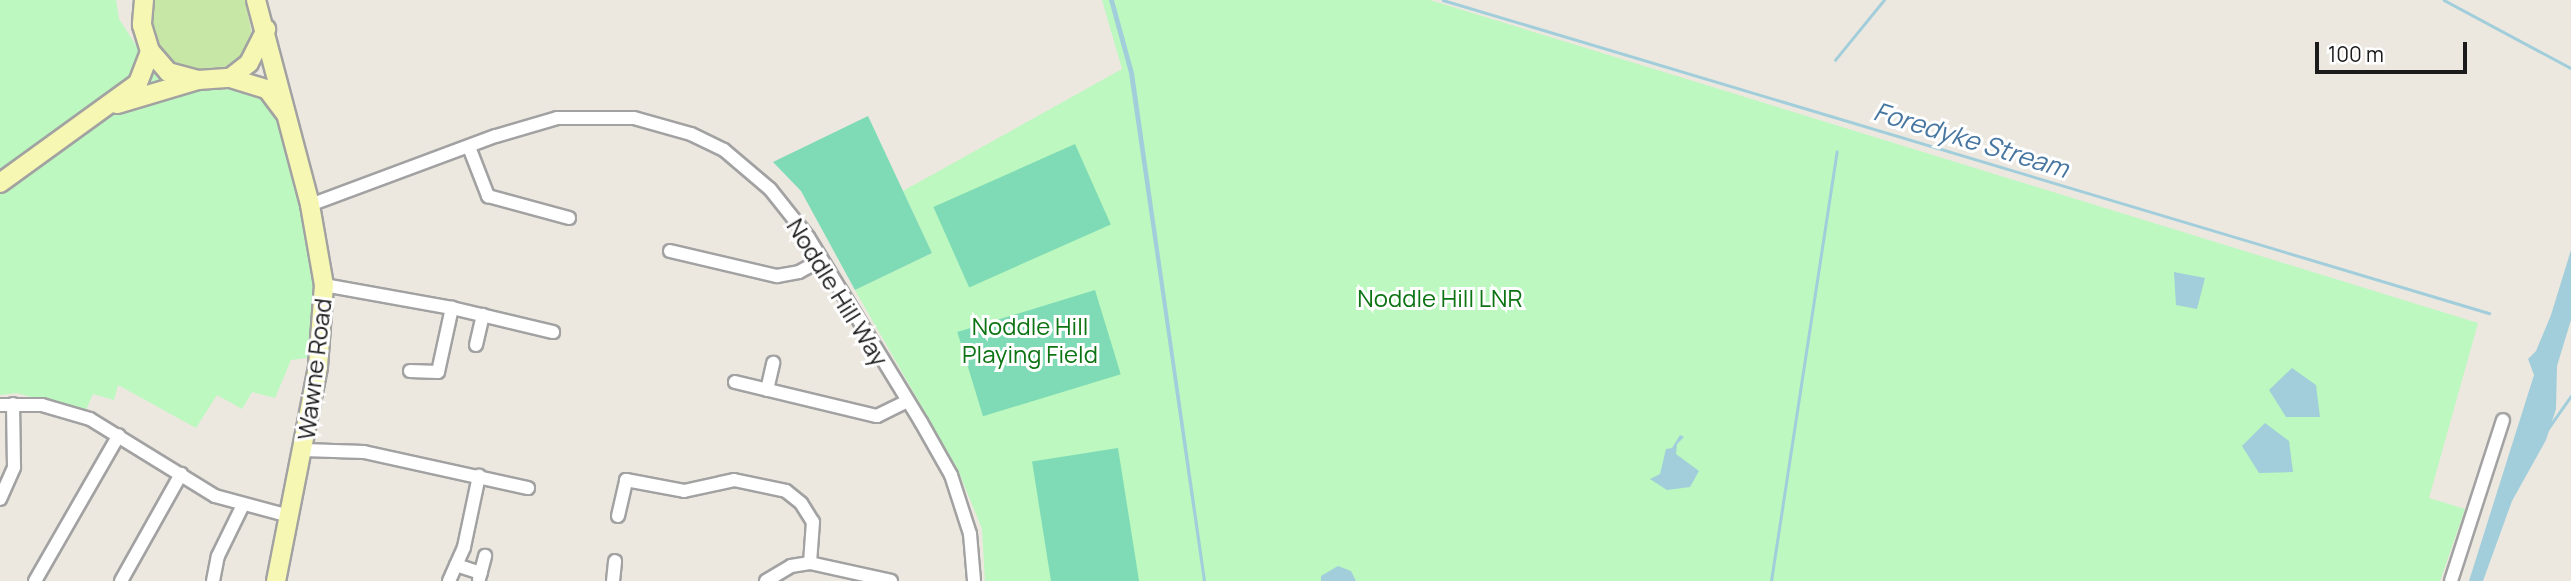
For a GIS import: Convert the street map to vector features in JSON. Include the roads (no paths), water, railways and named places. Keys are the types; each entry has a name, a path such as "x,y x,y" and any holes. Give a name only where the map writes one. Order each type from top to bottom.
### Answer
{"street":[{"path":"130,0 150,51 168,72 198,80"},
{"path":"142,25 144,0"},
{"name":"Wawne Road","path":"257,1 310,205 324,285 314,396 276,581"},
{"path":"113,105 198,80 230,78 249,63 266,29"},
{"path":"0,183 113,105 138,83 150,51"},
{"name":"Wawne Road","path":"230,78 267,89 288,116"},
{"name":"Noddle Hill Way","path":"310,205 557,118 596,115 660,124 724,150 770,189 821,260 951,475 970,534 974,581"},
{"path":"470,147 488,196 569,218"},
{"path":"670,251 778,276 799,272 821,260"},
{"path":"324,285 452,308 554,332"},
{"path":"410,371 438,372 452,308"},
{"path":"476,345 483,315"},
{"path":"766,390 773,363"},
{"path":"735,382 877,416 906,402"},
{"path":"0,499 14,467 7,404 42,405 90,419 242,507 289,516"},
{"path":"2451,581 2503,420"},
{"path":"35,581 119,435"},
{"path":"304,450 364,452 528,488"},
{"path":"122,581 181,474"},
{"path":"449,581 456,565 478,477"},
{"path":"618,516 626,480 684,491 734,480 786,491 801,503 813,522 810,564"},
{"path":"213,581 218,556 242,507"},
{"path":"456,565 480,577 485,556"},
{"path":"612,581 615,561"},
{"path":"766,581 791,566 810,564 891,581"}],"water":[{"path":"1109,0 1114,0 1134,73 1206,581 1203,581 1129,73"},
{"path":"2571,250 2571,320 2557,366 2556,409 2546,440 2512,501 2483,581 2469,581 2534,375 2528,359 2536,351 2551,315"},
{"path":"2174,272 2205,278 2197,309 2176,305"},
{"path":"2292,368 2316,385 2320,417 2286,417 2269,390"},
{"path":"2265,423 2289,441 2293,472 2259,473 2242,446"},
{"path":"1680,435 1684,437 1677,444 1676,454 1699,471 1690,487 1667,490 1650,479 1660,474 1666,449 1672,448"},
{"path":"1338,566 1351,571 1356,581 1321,581 1321,576"}],"waterway":[{"name":"Foredyke Stream","path":"1443,0 2489,313"},
{"path":"1835,60 1884,0"},
{"path":"2444,0 2571,68"},
{"path":"1771,581 1837,152"},
{"name":"Foredyke Stream","path":"2547,430 2571,396"}],"park label":[{"name":"Noddle Hill LNR","path":"1440,298"},
{"name":"Noddle Hill Playing Field","path":"1030,340"}]}
